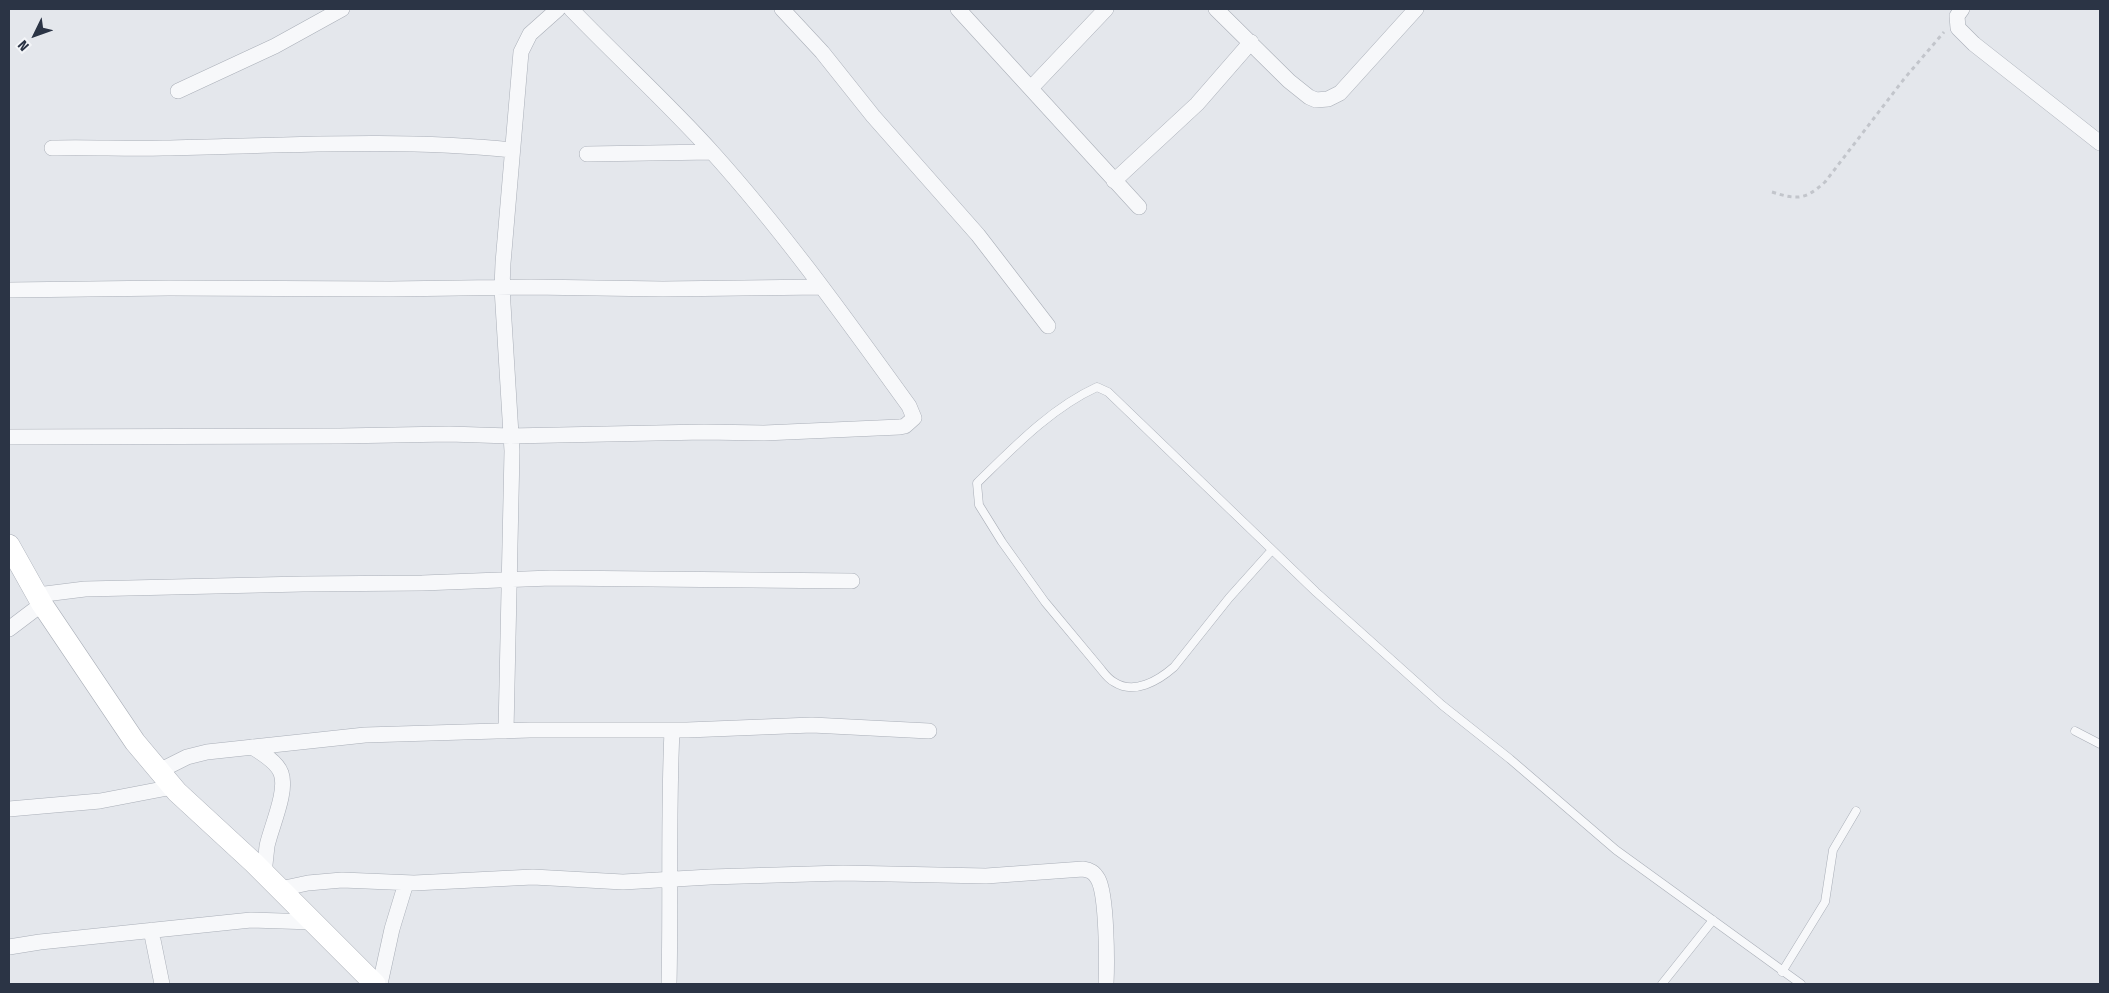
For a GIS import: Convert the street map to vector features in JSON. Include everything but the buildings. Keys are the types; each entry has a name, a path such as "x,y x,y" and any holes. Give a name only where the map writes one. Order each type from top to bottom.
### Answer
{"street":[{"path":"178,91 275,46 342,9"},
{"path":"506,731 512,451 502,288 520,52 530,34 558,9"},
{"path":"9,436 340,436 449,434 510,436 704,432 764,433 905,426 914,418 909,406 822,287 763,211 712,152 571,9"},
{"path":"782,9 822,52 873,116 978,235 1048,326"},
{"path":"958,9 1139,207"},
{"path":"1031,88 1106,9"},
{"path":"1216,9 1309,97 1316,100 1340,93 1416,9"},
{"path":"1959,13 1958,28 1974,44 2100,143"},
{"path":"1114,180 1143,156 1197,104 1251,42"},
{"path":"52,148 162,148 338,143 468,146 512,150"},
{"path":"587,154 712,152"},
{"path":"9,290 822,287"},
{"path":"9,544 40,600 135,742 173,788 280,889 375,984"},
{"path":"9,629 40,600 86,589 647,578 852,581"},
{"path":"159,771 187,757 207,752 365,735 506,731 672,730 812,725 929,731"},
{"path":"670,984 672,922 669,880 669,807 672,730"},
{"path":"252,747 273,763 281,772 282,780 280,800 267,846 264,874"},
{"path":"9,809 100,801 173,788"},
{"path":"280,889 342,880 406,883 533,878 623,882 842,873 986,876 1083,869 1092,871 1098,879 1104,900 1106,984"},
{"path":"380,984 392,929 406,883"},
{"path":"9,942 9,947 251,920 313,922"},
{"path":"151,930 162,984"}],"lane":[{"path":"1272,550 1229,598 1190,648 1169,671 1148,684 1123,687 1112,682 1021,570 979,505 977,483 1014,447 1050,417 1082,394 1097,387 1108,392 1374,646 1442,705 1510,759 1616,850 1801,984"},
{"path":"2075,731 2100,744"},
{"path":"1782,972 1825,902 1833,850 1856,811"},
{"path":"1662,984 1713,920"}],"path":[{"path":"1772,192 1790,198 1802,197 1813,193 1825,182 1904,79 1959,13"}]}
